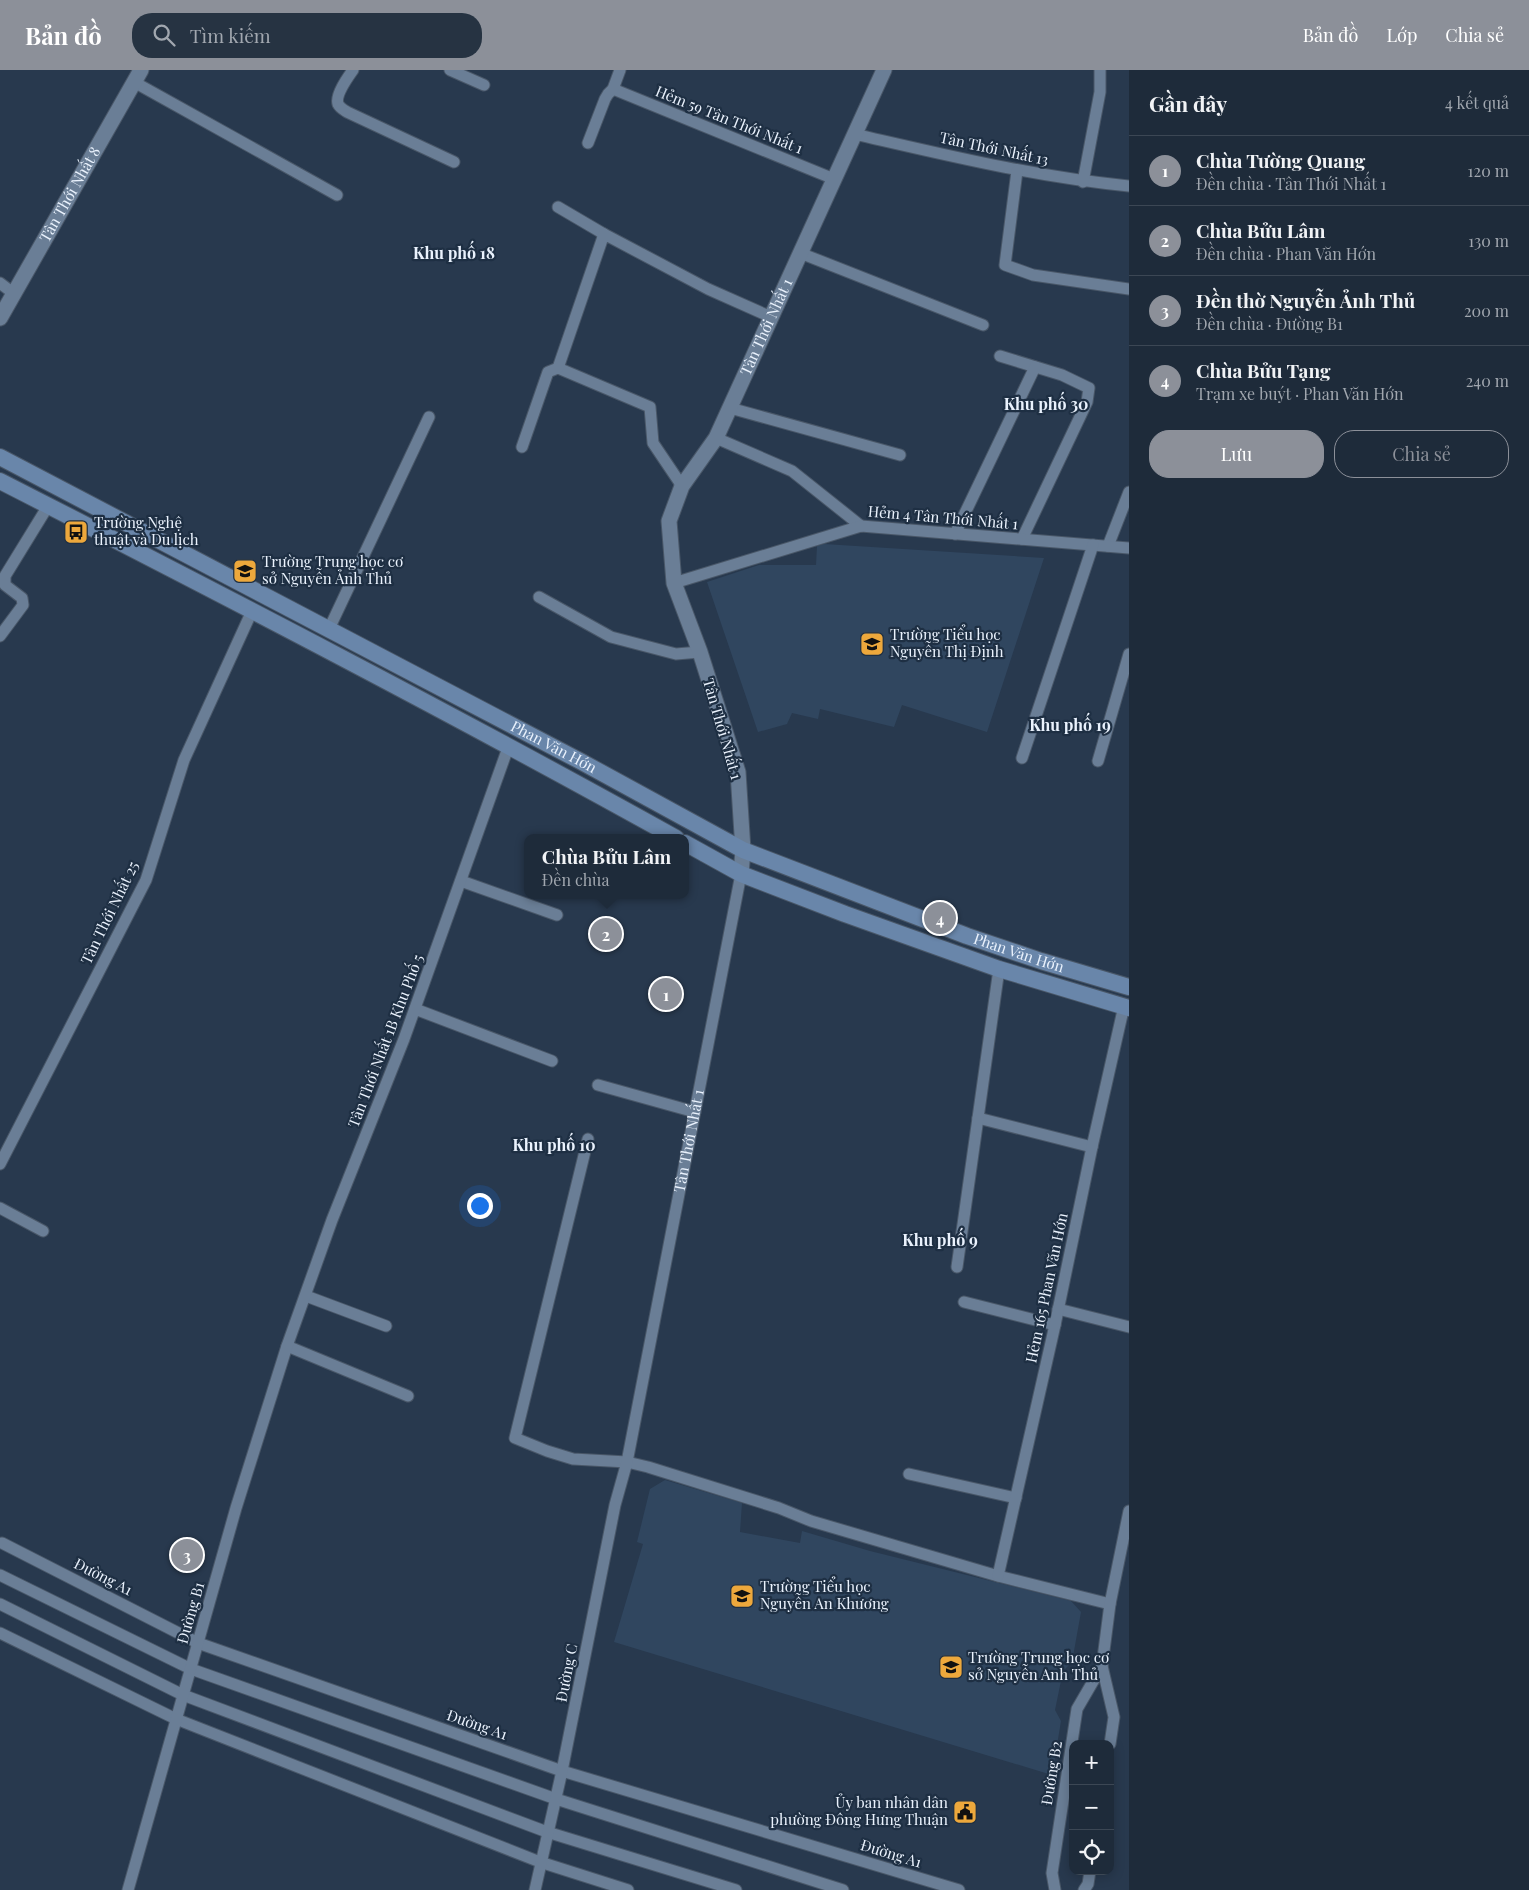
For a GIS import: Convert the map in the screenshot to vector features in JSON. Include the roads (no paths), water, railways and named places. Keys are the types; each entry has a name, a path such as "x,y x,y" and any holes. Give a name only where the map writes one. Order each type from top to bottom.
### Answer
{"main road":[{"name":"Phan Văn Hớn","path":"0,457 329,628 743,850 967,936 1041,961 1129,987"},
{"name":"Phan Văn Hớn","path":"0,482 509,745 669,834"},
{"name":"Phan Văn Hớn","path":"689,845 741,874 845,914 999,968 1126,1007"}],"street":[{"path":"353,70 340,94 339,106 347,112 454,162"},
{"path":"450,70 484,85"},
{"path":"588,143 605,99 613,89 620,70"},
{"name":"Tân Thới Nhất 1","path":"627,1462 741,874 743,850 738,772 700,652 674,583 669,521 682,486 716,438 884,70"},
{"path":"1083,182 1100,92 1100,70"},
{"path":"137,76 336,195"},
{"name":"Tân Thới Nhất 8","path":"0,318 137,76"},
{"name":"Hẻm 59 Tân Thới Nhất 1","path":"613,89 834,179"},
{"name":"Tân Thới Nhất 13","path":"854,134 1017,171 1083,182 1129,186"},
{"path":"1017,171 1005,266 1033,275 1129,289"},
{"path":"558,207 604,234 708,289 771,316"},
{"path":"558,368 604,234"},
{"path":"800,253 983,325"},
{"path":"0,283 13,293"},
{"path":"1000,356 1062,375 1089,388 1087,402 1022,539"},
{"path":"955,534 1035,367"},
{"path":"522,447 548,372 558,368 650,407 653,443 682,486"},
{"path":"730,408 900,455"},
{"path":"329,628 429,417"},
{"path":"716,438 792,471 861,526"},
{"path":"1108,546 1129,492"},
{"path":"0,636 23,605 22,598 5,585 5,576 48,506"},
{"name":"Hẻm 4 Tân Thới Nhất 1","path":"674,583 861,526 1129,548"},
{"path":"1022,758 1093,545"},
{"path":"539,597 611,636 676,654 700,652"},
{"name":"Tân Thới Nhất 25","path":"0,1164 146,880 184,760 252,611"},
{"path":"1098,761 1129,654"},
{"name":"Tân Thới Nhất 1B Khu Phố 5","path":"287,1346 332,1220 415,1008 509,745"},
{"path":"461,881 557,915"},
{"path":"957,1266 999,968"},
{"name":"Hẻm 165 Phan Văn Hớn","path":"998,1576 1055,1325 1092,1147 1126,1007"},
{"path":"415,1008 552,1061"},
{"path":"598,1085 695,1112"},
{"path":"978,1118 1092,1147"},
{"path":"588,1139 515,1438 573,1459 627,1462 780,1508 811,1521 998,1576 1110,1604"},
{"path":"0,1208 43,1232"},
{"path":"306,1296 386,1326"},
{"path":"964,1302 1055,1325"},
{"path":"1058,1309 1129,1327"},
{"path":"287,1346 408,1396"},
{"name":"Đường B1","path":"128,1890 236,1508 287,1346"},
{"name":"Đường C","path":"535,1890 562,1771 615,1505 627,1462"},
{"path":"909,1474 1016,1498"},
{"name":"Đường B2","path":"1111,1740 1114,1717 1102,1666 1110,1604 1129,1511"},
{"name":"Đường A1","path":"2,1543 198,1642 562,1771 959,1890"},
{"path":"0,1575 191,1669 556,1799 843,1890"},
{"path":"0,1604 183,1695 547,1832 736,1890"},
{"path":"0,1633 176,1719 540,1862 628,1890"},
{"name":"Đường B2","path":"1055,1890 1052,1873 1077,1709 1102,1666"},
{"path":"1084,1890 1088,1884 1089,1875"}],"place":[{"name":"Trường Nghệ thuật và Du lịch","path":"76,532"},
{"name":"Trường Trung học cơ sở Nguyễn Ảnh Thủ","path":"245,571"},
{"name":"Trường Tiểu học Nguyễn Thị Định","path":"872,644"},
{"name":"Chùa Bửu Tạng","path":"940,918"},
{"name":"Chùa Bửu Lâm","path":"606,934"},
{"name":"Chùa Tường Quang","path":"666,994"},
{"name":"Đền thờ Nguyễn Ảnh Thủ","path":"187,1555"},
{"name":"Trường Tiểu học Nguyễn An Khương","path":"742,1596"},
{"name":"Trường Trung học cơ sở Nguyễn Anh Thủ","path":"951,1667"},
{"name":"Ủy ban nhân dân phường Đông Hưng Thuận","path":"965,1812"}],"district":[{"name":"Khu phố 18","path":"454,253"},
{"name":"Khu phố 30","path":"1046,404"},
{"name":"Khu phố 19","path":"1070,725"},
{"name":"Khu phố 10","path":"554,1145"},
{"name":"Khu phố 9","path":"940,1240"}]}
